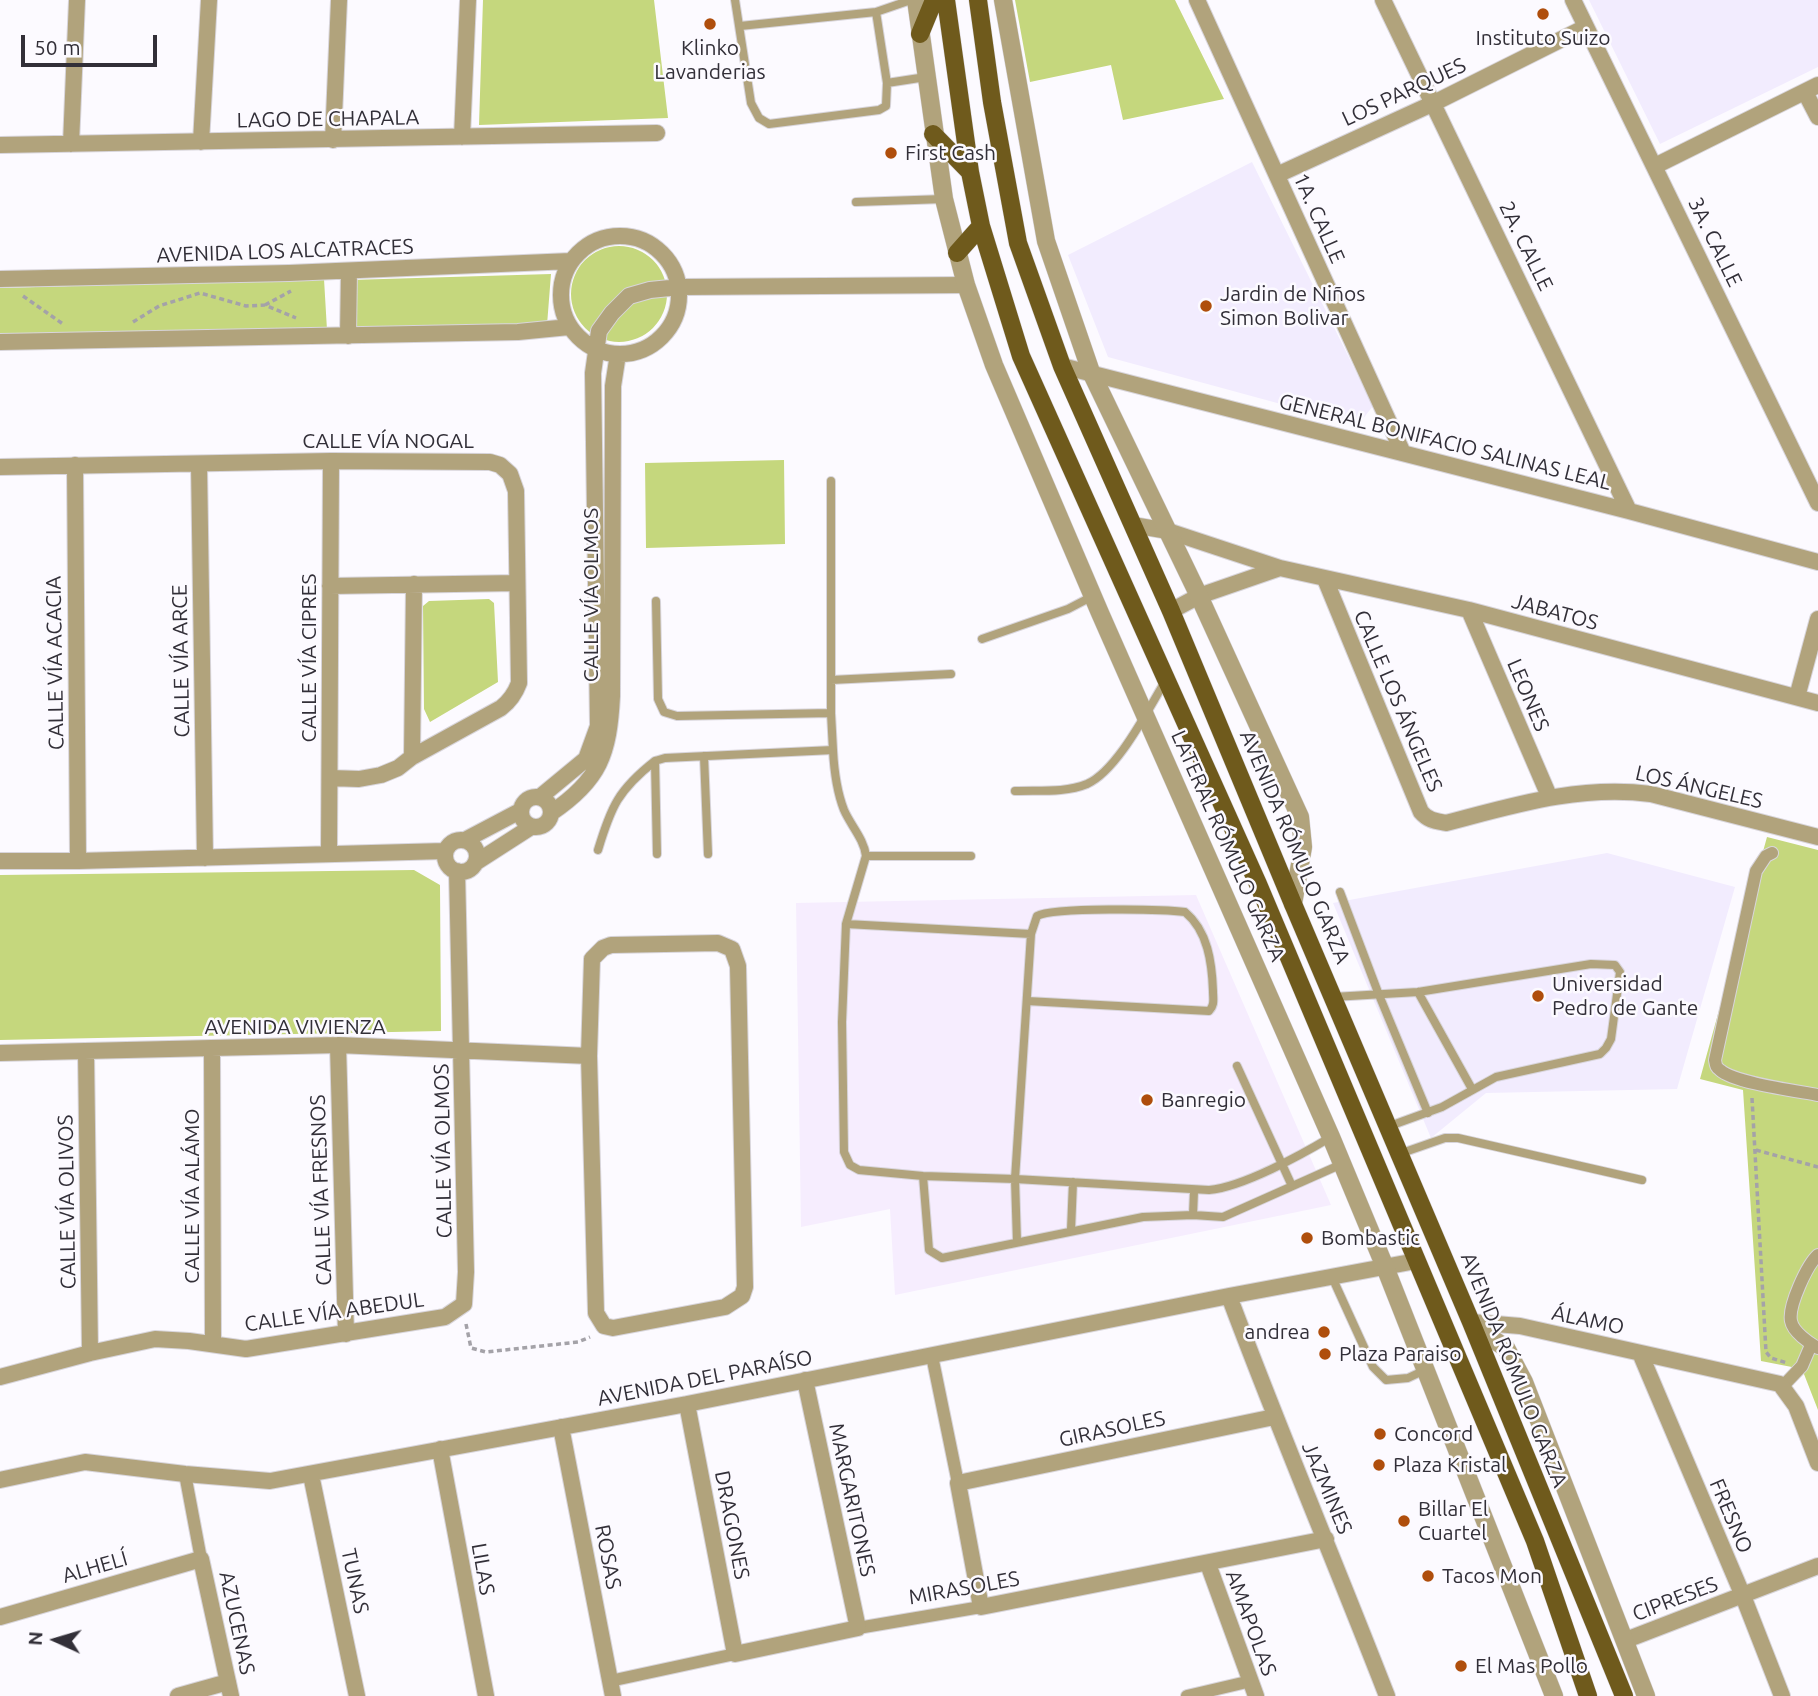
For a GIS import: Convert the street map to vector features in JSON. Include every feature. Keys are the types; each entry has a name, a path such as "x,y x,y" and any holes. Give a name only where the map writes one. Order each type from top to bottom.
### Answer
{"main road":[{"path":"920,34 933,0"},
{"path":"946,0 970,172 981,226 1021,356 1247,859 1535,1541 1588,1696"},
{"name":"AVENIDA RÓMULO GARZA","path":"978,0 992,102 1018,243 1062,366 1171,611 1472,1324 1624,1696"},
{"path":"933,134 970,172"},
{"path":"957,253 981,226"}],"street":[{"path":"71,144 77,0"},
{"path":"201,142 209,0"},
{"path":"333,140 339,0"},
{"path":"462,137 468,0"},
{"name":"LATERAL RÓMULO GARZA","path":"913,0 944,199 966,285 994,365 1331,1137 1554,1696"},
{"name":"LATERAL RÓMULO GARZA","path":"1003,0 1046,241 1091,372 1199,596 1300,817 1303,847 1293,904"},
{"name":"1A. CALLE","path":"1197,0 1404,453"},
{"name":"2A. CALLE","path":"1383,0 1629,511"},
{"name":"3A. CALLE","path":"1573,0 1818,503"},
{"name":"LOS PARQUES","path":"1277,175 1434,103 1586,27"},
{"path":"1654,166 1812,88 1818,117"},
{"name":"LAGO DE CHAPALA","path":"0,145 657,133"},
{"path":"607,236 636,237 650,243 662,252 671,264 680,287 678,309 672,324 662,337 649,347 634,353 618,354 595,349 569,327 560,300 564,273 571,261 593,241 607,236"},
{"name":"AVENIDA LOS ALCATRACES","path":"0,279 289,273 571,261"},
{"path":"348,336 349,271"},
{"path":"595,349 599,331 612,313 629,296 650,290 680,287 966,285"},
{"path":"0,342 518,332 569,327"},
{"name":"CALLE VÍA OLMOS","path":"540,797 586,760 598,726 593,373 595,349"},
{"name":"CALLE VÍA OLMOS","path":"551,813 589,780 605,754 609,739 612,696 613,386 618,354"},
{"name":"GENERAL BONIFACIO SALINAS LEAL","path":"1062,366 1818,562"},
{"name":"CALLE VÍA CIPRES","path":"329,854 331,461"},
{"name":"CALLE VÍA NOGAL","path":"0,467 470,461 500,465 510,474 516,491 519,682 511,700 412,757 398,768 381,775 359,779 330,778"},
{"name":"CALLE VÍA ARCE","path":"200,464 205,858"},
{"name":"CALLE VÍA ACACIA","path":"75,465 78,861"},
{"name":"JABATOS","path":"1133,525 1168,531 1280,568 1469,610 1818,703"},
{"path":"1171,611 1199,596 1280,568"},
{"name":"CALLE LOS ÁNGELES","path":"1325,579 1422,812 1433,821 1446,823"},
{"path":"330,586 517,583"},
{"path":"412,757 414,584"},
{"name":"LEONES","path":"1469,610 1549,796"},
{"path":"1797,697 1818,619"},
{"name":"LOS ÁNGELES","path":"1446,823 1549,796 1614,791 1651,794 1818,837"},
{"path":"540,797 548,804 551,813 547,824 531,827 465,871 457,872 446,862 445,851 453,841 465,840 520,811 525,801 540,797"},
{"path":"520,811 523,821 531,827"},
{"path":"465,840 476,849 475,863"},
{"path":"0,861 445,851"},
{"path":"1772,853 1766,856 1756,871 1715,1060 1717,1068 1723,1073 1751,1082 1818,1095"},
{"name":"CALLE VÍA OLMOS","path":"457,872 466,1272 464,1304"},
{"path":"718,943 732,949 738,966 746,1279 742,1296 725,1307 613,1328 604,1326 596,1313 590,1056 591,967 596,953 611,945 718,943"},
{"name":"AVENIDA VIVIENZA","path":"0,1053 338,1045 590,1056"},
{"name":"CALLE VÍA FRESNOS","path":"338,1045 346,1334"},
{"name":"CALLE VÍA ALÁMO","path":"212,1048 214,1344"},
{"name":"CALLE VÍA OLIVOS","path":"86,1051 90,1353"},
{"path":"1818,1255 1809,1265 1791,1313 1795,1330 1815,1347 1783,1386 1796,1406 1818,1463"},
{"name":"AVENIDA DEL PARAÍSO","path":"0,1480 85,1462 270,1481 311,1475 1416,1261"},
{"name":"JAZMINES","path":"1229,1296 1274,1417 1326,1539 1387,1696"},
{"name":"CALLE VÍA ABEDUL","path":"0,1377 155,1339 246,1349 445,1317 464,1304"},
{"name":"ÁLAMO","path":"1472,1324 1501,1323 1695,1364 1783,1386"},
{"path":"1472,1324 1506,1348 1510,1354 1529,1395 1646,1696"},
{"name":"FRESNO","path":"1640,1353 1743,1596 1782,1696"},
{"path":"932,1356 981,1607"},
{"name":"MARGARITONES","path":"805,1380 858,1628"},
{"name":"DRAGONES","path":"687,1404 735,1654"},
{"name":"GIRASOLES","path":"958,1483 1274,1417"},
{"name":"ROSAS","path":"561,1427 612,1688"},
{"name":"LILAS","path":"440,1449 486,1696"},
{"path":"185,1474 201,1559"},
{"name":"TUNAS","path":"311,1475 357,1696"},
{"name":"MIRASOLES","path":"612,1688 735,1654 858,1628 1208,1564 1326,1539"},
{"name":"ALHELÍ","path":"0,1616 201,1559"},
{"name":"AZUCENAS","path":"201,1559 230,1689"},
{"name":"AMAPOLAS","path":"1208,1564 1253,1689"},
{"name":"CIPRESES","path":"1626,1640 1818,1566"},
{"path":"178,1696 230,1689"},
{"path":"1186,1696 1253,1689"}],"lane":[{"path":"735,0 751,103 760,118 769,124 879,110 886,106 887,83 876,12"},
{"path":"740,26 876,12 913,0"},
{"path":"887,83 926,77"},
{"path":"856,202 944,199"},
{"path":"831,481 833,750 839,793 845,812 865,848 866,856 846,924 842,1022 845,1159 859,1170 923,1176 1073,1182 1194,1191 1232,1186 1331,1137"},
{"path":"982,639 1068,609 1093,596"},
{"path":"656,601 658,699 664,712 677,716 831,713"},
{"path":"831,680 951,674"},
{"path":"1016,791 1067,789 1086,784 1110,766 1166,680"},
{"path":"598,850 610,811 624,789 655,761 665,758 833,750"},
{"path":"704,756 708,853"},
{"path":"655,761 657,854"},
{"path":"866,856 971,856"},
{"path":"1340,892 1428,1113"},
{"path":"1017,1242 1015,1179 1031,933 1037,916 1053,911 1185,912 1195,921 1210,956 1213,1005 1211,1010 1206,1012 1027,1001"},
{"path":"846,924 1031,933"},
{"path":"1333,997 1418,992 1579,965 1615,965 1619,968 1611,1039 1600,1054 1496,1077 1450,1104 1387,1127"},
{"path":"1418,992 1472,1089"},
{"path":"1237,1066 1292,1186"},
{"path":"1399,1154 1445,1138 1458,1139 1642,1181"},
{"path":"923,1176 927,1244 933,1254 942,1258 1143,1217 1223,1217 1342,1164"},
{"path":"1071,1230 1073,1182"},
{"path":"1193,1215 1194,1191"},
{"path":"1332,1277 1373,1367 1386,1380 1408,1378 1425,1370"}],"path":[{"path":"265,305 293,289 289,273"},
{"path":"125,327 159,306 200,293 246,306 265,305 298,319 304,336"},
{"path":"21,295 63,324"},
{"path":"1751,1082 1766,1352 1771,1358 1802,1366"},
{"path":"1756,1150 1818,1167"},
{"path":"464,1304 466,1333 471,1348 486,1352 578,1342 595,1335 604,1326"}],"shaded area":[{"path":"1589,0 1818,0 1818,67 1660,144"},
{"name":"Jardin de Niños Simon Bolivar","path":"1252,162 1373,406 1358,425 1108,357 1068,255"},
{"name":"Universidad Pedro de Gante","path":"1607,853 1735,887 1677,1089 1486,1093 1431,1138 1333,903"},
{"path":"1196,895 1331,1205 895,1295 890,1209 801,1227 796,903"}],"green space":[{"path":"483,0 654,0 668,118 479,125"},
{"path":"1015,0 1175,0 1224,99 1123,120 1111,65 1030,82"},
{"path":"619,246 637,250 653,260 663,276 667,294 663,312 653,328 637,338 619,342 601,338 585,328 575,312 571,294 575,276 585,260 601,250"},
{"path":"551,274 547,325 351,327 350,280"},
{"path":"324,279 327,330 0,336 0,288"},
{"path":"784,460 785,544 646,548 645,463"},
{"path":"489,599 494,603 498,682 430,722 424,709 423,606 429,601"},
{"path":"1767,837 1818,850 1818,1410 1802,1369 1761,1361 1743,1090 1700,1079"},
{"path":"414,870 440,885 441,1031 0,1040 0,875"}],"place":[{"name":"Instituto Suizo","path":"1543,14"},
{"name":"Klinko Lavanderias","path":"710,24"},
{"name":"First Cash","path":"891,153"},
{"name":"Jardin de Niños Simon Bolivar","path":"1206,306"},
{"name":"Universidad Pedro de Gante","path":"1538,996"},
{"name":"Banregio","path":"1147,1100"},
{"name":"Bombastic","path":"1307,1238"},
{"name":"andrea","path":"1324,1332"},
{"name":"Plaza Paraiso","path":"1325,1354"},
{"name":"Concord","path":"1380,1434"},
{"name":"Plaza Kristal","path":"1379,1465"},
{"name":"Billar El Cuartel","path":"1404,1521"},
{"name":"Tacos Mon","path":"1428,1576"},
{"name":"El Mas Pollo","path":"1461,1666"}]}
